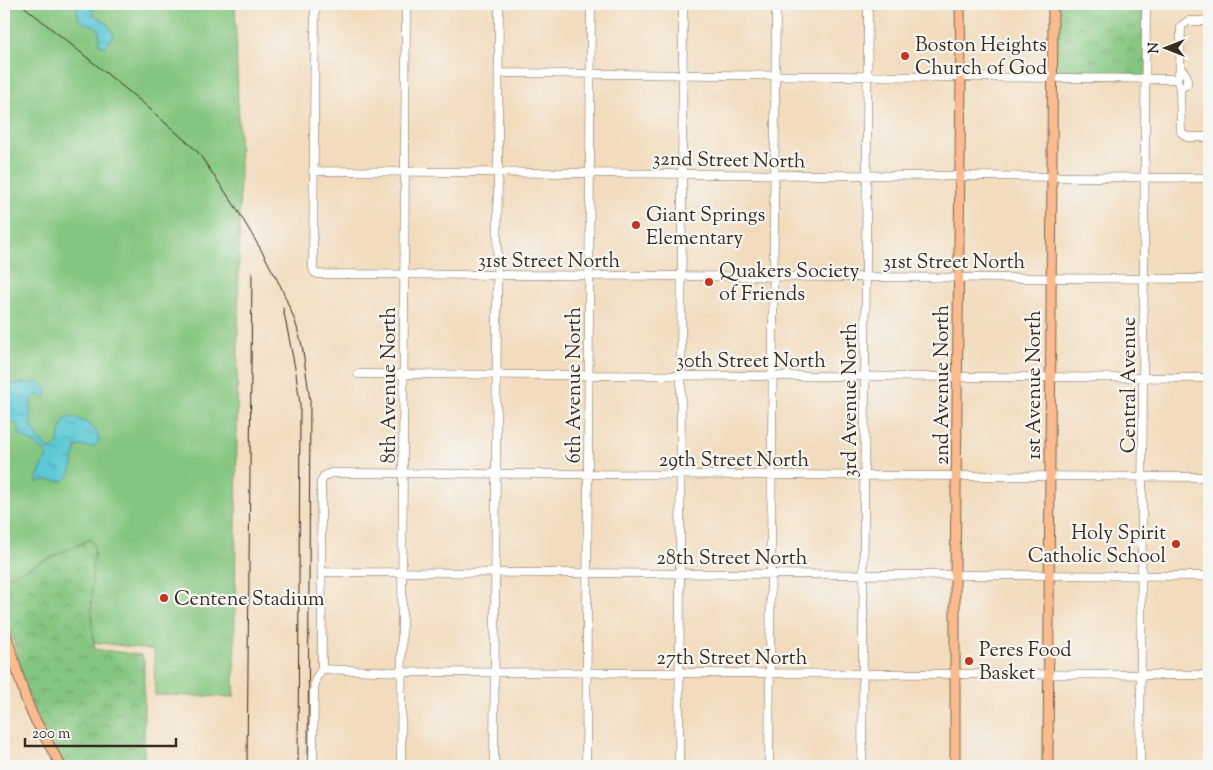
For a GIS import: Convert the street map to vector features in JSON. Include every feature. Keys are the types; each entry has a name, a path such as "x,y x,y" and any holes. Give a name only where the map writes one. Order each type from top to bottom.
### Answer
{"main road":[{"name":"2nd Avenue North","path":"956,766 955,575 958,476 960,4"},
{"name":"1st Avenue North","path":"1048,766 1053,4"},
{"path":"4,627 30,710 61,766"}],"street":[{"path":"313,171 315,4"},
{"name":"8th Avenue North","path":"401,766 406,4"},
{"path":"494,766 499,4"},
{"name":"6th Avenue North","path":"586,766 591,4"},
{"path":"679,766 678,673 684,4"},
{"path":"769,766 776,4"},
{"name":"3rd Avenue North","path":"862,766 868,4"},
{"name":"Central Avenue","path":"1140,766 1146,4"},
{"path":"1209,21 1188,21 1181,26 1180,69 1177,79 1180,89 1180,129 1182,134 1187,137 1209,137"},
{"path":"1180,69 1186,72 1187,75 1187,84 1180,89"},
{"path":"499,73 1177,79"},
{"name":"32nd Street North","path":"313,171 1209,178"},
{"name":"31st Street North","path":"313,171 314,272 317,274 1209,279"},
{"name":"30th Street North","path":"358,374 1209,378"},
{"name":"29th Street North","path":"322,572 321,482 324,476 331,473 1209,477"},
{"path":"313,766 314,691 316,678 322,669 322,572"},
{"name":"28th Street North","path":"322,572 1209,576"},
{"name":"27th Street North","path":"322,669 402,672 1209,675"}],"green space":[{"path":"4,4 235,4 240,165 234,697 155,695 154,650 94,642 91,604 94,551 91,539 4,579"},
{"path":"1053,4 1146,4 1146,79 1052,78"},
{"path":"91,539 95,552 92,569 92,629 95,649 141,655 144,661 144,766 66,766 46,735 34,710 26,689 10,629 4,615 4,579"}],"water":[{"path":"77,4 89,4 95,16 105,21 114,35 106,46 104,47 99,44 99,33 94,25 81,21 78,15"},
{"path":"4,370 12,384 40,382 47,390 46,397 34,396 30,404 31,426 49,449 57,445 64,420 70,417 80,419 89,424 96,432 99,442 94,447 77,446 72,469 64,481 45,480 37,483 37,478 48,453 20,435 18,424 8,422 4,397"}],"railway":[{"path":"21,4 143,103 197,151 235,206 264,255 281,287 295,321 302,345 310,400 308,766"},
{"path":"247,766 252,272"},
{"path":"283,308 296,373 300,405 298,766"}],"place":[{"name":"Boston Heights Church of God","path":"905,56"},
{"name":"Giant Springs Elementary","path":"636,225"},
{"name":"Quakers Society of Friends","path":"709,282"},
{"name":"Holy Spirit Catholic School","path":"1176,544"},
{"name":"Centene Stadium","path":"164,598"},
{"name":"Peres Food Basket","path":"969,661"}]}
